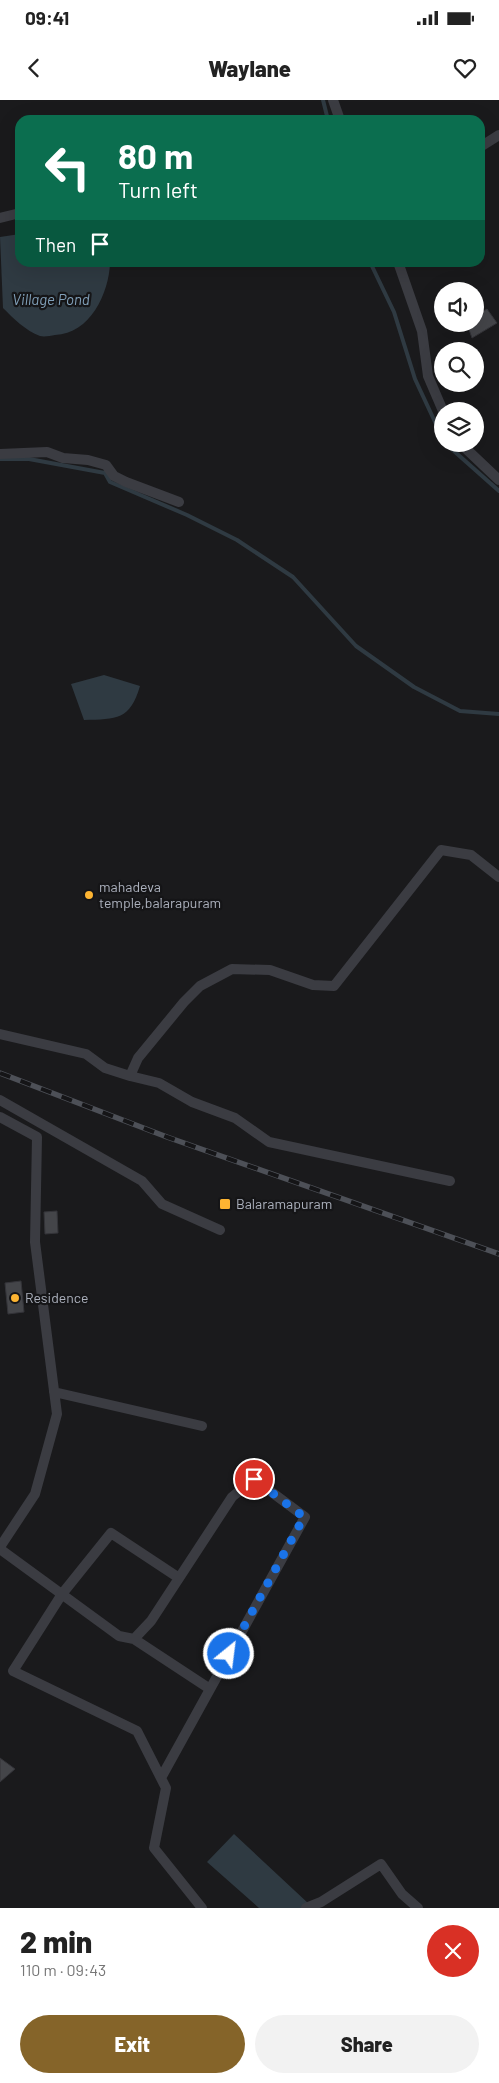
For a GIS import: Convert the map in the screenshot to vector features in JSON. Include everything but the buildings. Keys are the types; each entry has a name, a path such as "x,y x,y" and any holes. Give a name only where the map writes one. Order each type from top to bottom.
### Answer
{"street":[{"path":"333,100 338,115"},
{"path":"485,144 499,136"},
{"path":"0,218 15,214"},
{"path":"400,267 422,331 428,376 439,402"},
{"path":"0,454 47,452 64,458 88,460 106,465 114,476 126,482 179,502"},
{"path":"469,452 499,480"},
{"path":"130,1076 138,1058 184,1002 200,986 232,969 270,970 313,986 334,986 441,850 471,855 499,877"},
{"path":"0,1034 86,1054 105,1068 158,1084 192,1102 235,1118 269,1142 450,1181"},
{"path":"0,1100 102,1156 142,1181 162,1204 220,1230"},
{"path":"0,1118 37,1137 34,1242 57,1414 35,1494 0,1548 119,1636 134,1639 210,1689"},
{"path":"54,1392 202,1426"},
{"path":"134,1639 152,1621 232,1497 254,1479 304,1517 161,1778"},
{"path":"179,1578 111,1533 62,1594 13,1671 137,1731 166,1788 154,1848 202,1908"},
{"path":"306,1908 322,1902 381,1864 402,1894 418,1908"}],"water":[{"name":"Village Pond","path":"15,235 15,267 110,267 106,287 88,320 78,328 67,333 40,336 15,320 3,308 0,237"},
{"path":"104,675 140,686 132,706 114,718 84,720 71,684"},
{"path":"234,1834 309,1904 305,1908 259,1908 207,1862"}],"waterway":[{"path":"323,100 327,115"},
{"path":"372,267 394,312 415,379 434,420"},
{"path":"455,452 499,491"},
{"path":"0,459 29,459 105,473 110,482 187,515 237,540 293,577 356,646 414,687 460,711 499,714"}],"railway":[{"path":"0,1073 167,1137 499,1254"}],"place":[{"name":"mahadeva temple,balarapuram","path":"89,895"},
{"name":"Balaramapuram","path":"225,1204"},
{"name":"Residence","path":"15,1298"}],"route":[{"path":"229,1654 304,1517 254,1479"}]}
